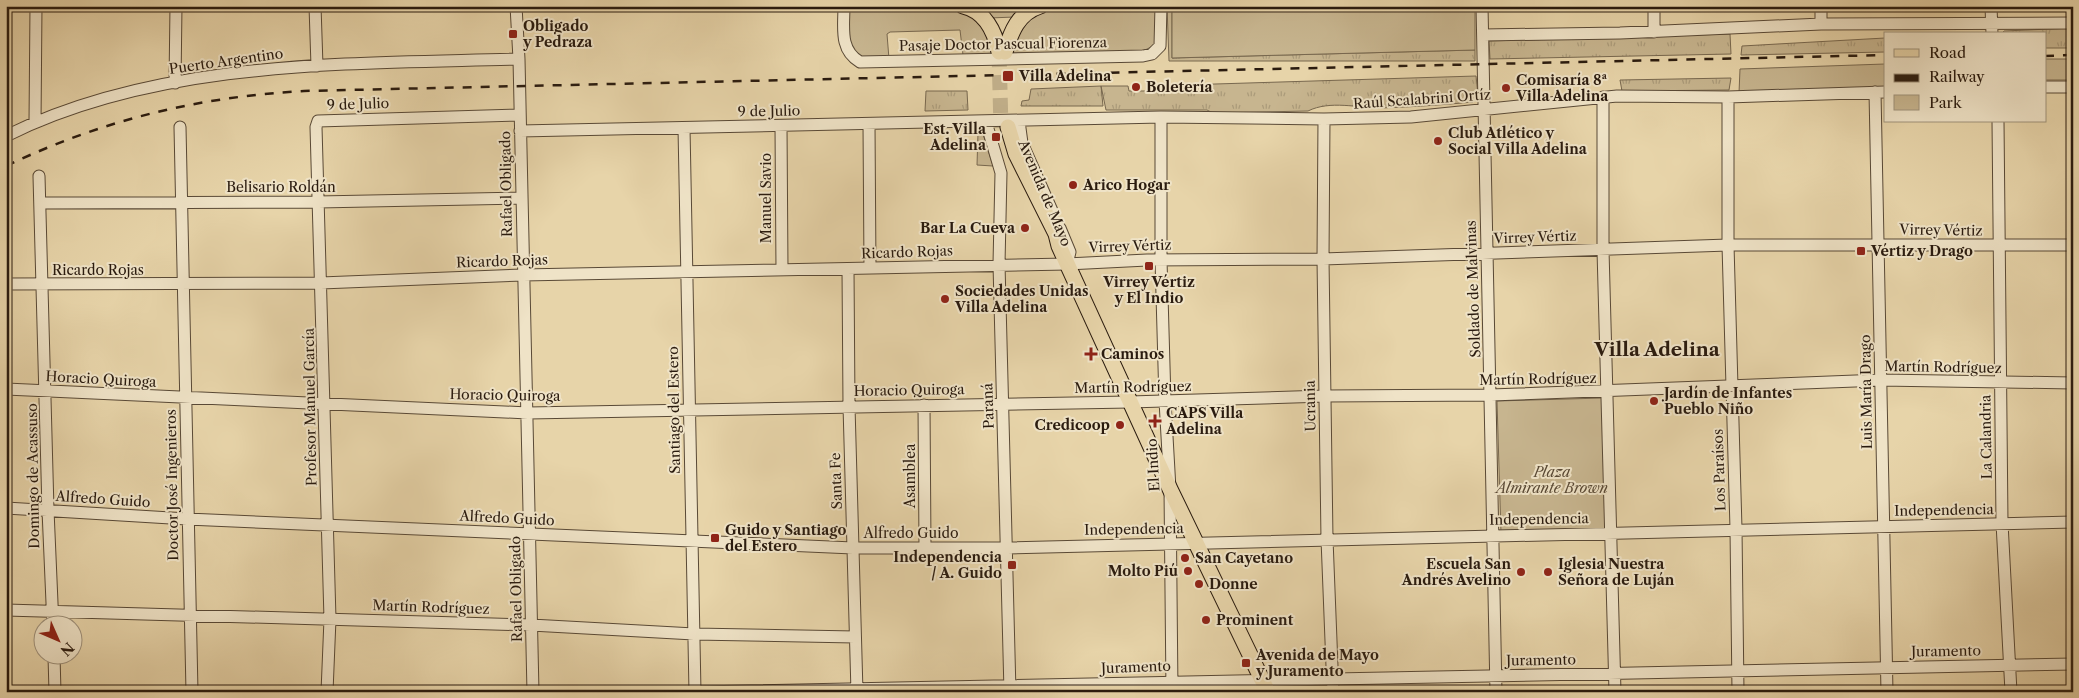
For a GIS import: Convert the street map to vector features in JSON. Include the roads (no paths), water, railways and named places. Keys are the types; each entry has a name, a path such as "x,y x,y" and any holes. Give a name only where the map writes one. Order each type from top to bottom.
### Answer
{"main road":[{"path":"963,6 975,11 984,18 997,39 1002,52 1016,22 1040,6"},
{"name":"Avenida de Mayo","path":"1009,125 1016,154 1056,234 1058,246 1170,489 1265,685"}],"street":[{"path":"35,122 36,6"},
{"path":"175,83 176,6"},
{"path":"315,6 317,66"},
{"name":"Rafael Obligado","path":"516,6 528,412 532,692"},
{"name":"Pasaje Doctor Pascual Fiorenza","path":"844,6 844,44 848,51 860,62 894,62 1143,56 1152,54 1160,46 1161,6"},
{"name":"Soldado de Malvinas","path":"1482,6 1496,692"},
{"path":"1654,6 1654,32"},
{"path":"1821,6 1821,24"},
{"path":"1991,6 1991,29"},
{"path":"1483,35 1654,32 1821,24 1991,29 2073,23"},
{"name":"Puerto Argentino","path":"6,136 35,122 104,99 175,83 264,68 519,59"},
{"path":"2046,87 2073,87"},
{"name":"Raúl Scalabrini Ortíz","path":"1009,125 1161,117 1324,119 1411,117 1603,97 1728,97 1880,92"},
{"name":"Luis María Drago","path":"1880,92 1878,244 1887,692"},
{"path":"1603,97 1602,250 1608,392 1615,692"},
{"name":"Los Paraísos","path":"1728,97 1728,245 1736,529 1738,692"},
{"name":"9 de Julio","path":"318,121 520,115"},
{"name":"El Indio","path":"1161,117 1165,401 1170,489 1169,543 1172,686"},
{"name":"Ucrania","path":"1324,119 1323,259 1327,539 1333,692"},
{"name":"Profesor Manuel García","path":"318,121 316,127 322,283 330,619 327,692"},
{"name":"9 de Julio","path":"520,131 986,122 1009,125"},
{"name":"Paraná","path":"986,122 1000,173 999,264 1010,689"},
{"name":"La Calandria","path":"1998,122 2002,523 2011,692"},
{"path":"869,124 870,268"},
{"name":"Avenida de Mayo","path":"1009,125 1022,143 1070,252 1067,264"},
{"name":"Manuel Savio","path":"781,126 782,270"},
{"name":"Doctor José Ingenieros","path":"180,127 192,692"},
{"name":"Santiago del Estero","path":"684,128 696,692"},
{"name":"Domingo de Acassuso","path":"39,176 48,510 53,616"},
{"name":"Belisario Roldán","path":"40,203 318,202 522,198"},
{"name":"Virrey Vértiz","path":"999,264 1323,259 1728,245 2073,245"},
{"name":"Ricardo Rojas","path":"6,284 183,285 322,283 523,275 848,269 999,264"},
{"name":"Santa Fe","path":"848,269 848,406 857,690"},
{"name":"Martín Rodríguez","path":"1003,404 1325,396 1491,396 1881,380 2073,383"},
{"name":"Horacio Quiroga","path":"6,389 528,412 1003,404"},
{"name":"Asamblea","path":"924,405 925,547"},
{"name":"Alfredo Guido","path":"6,508 187,520 692,542 853,548 1007,548"},
{"name":"Independencia","path":"1007,548 2073,522"},
{"name":"Martín Rodríguez","path":"6,610 190,617 531,625 694,634 856,637"},
{"name":"Juramento","path":"696,692 1265,685 1333,679 2073,664"},
{"path":"54,666 55,692"}],"tunnel":[{"path":"999,52 1001,128"}],"railway":[{"path":"6,166 78,136 151,114 188,105 226,99 304,91 1884,55"},
{"path":"2046,56 2073,55"}],"place":[{"name":"Obligado y Pedraza","path":"513,34"},
{"name":"Villa Adelina","path":"1008,76"},
{"name":"Boletería","path":"1136,87"},
{"name":"Comisaría 8ª Villa Adelina","path":"1506,88"},
{"name":"Est. Villa Adelina","path":"996,137"},
{"name":"Club Atlético y Social Villa Adelina","path":"1438,141"},
{"name":"Arico Hogar","path":"1073,185"},
{"name":"Bar La Cueva","path":"1025,228"},
{"name":"Vértiz y Drago","path":"1861,251"},
{"name":"Virrey Vértiz y El Indio","path":"1149,266"},
{"name":"Sociedades Unidas Villa Adelina","path":"945,299"},
{"name":"Caminos","path":"1091,354"},
{"name":"Jardín de Infantes Pueblo Niño","path":"1654,401"},
{"name":"CAPS Villa Adelina","path":"1155,421"},
{"name":"Credicoop","path":"1120,425"},
{"name":"Guido y Santiago del Estero","path":"715,538"},
{"name":"San Cayetano","path":"1185,558"},
{"name":"Independencia / A. Guido","path":"1012,565"},
{"name":"Molto Piú","path":"1188,571"},
{"name":"Escuela San Andrés Avelino","path":"1521,572"},
{"name":"Iglesia Nuestra Señora de Luján","path":"1548,572"},
{"name":"Donne","path":"1199,584"},
{"name":"Prominent","path":"1206,620"},
{"name":"Avenida de Mayo y Juramento","path":"1246,663"}],"district":[{"name":"Villa Adelina","path":"1657,349"}],"park label":[{"name":"Plaza Almirante Brown","path":"1552,480"}]}
